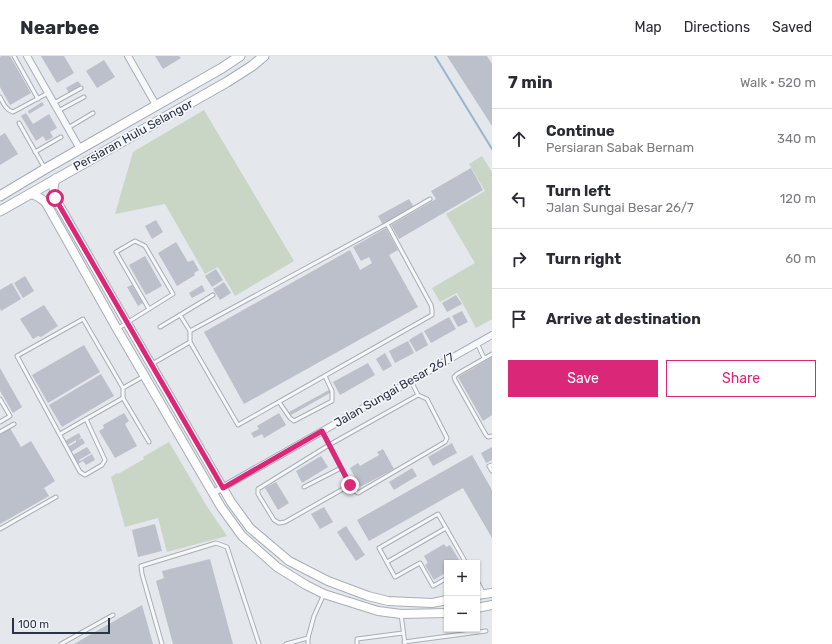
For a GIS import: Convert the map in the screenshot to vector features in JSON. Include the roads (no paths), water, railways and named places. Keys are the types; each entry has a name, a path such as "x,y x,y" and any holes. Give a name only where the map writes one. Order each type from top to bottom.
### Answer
{"main road":[{"name":"Persiaran Hulu Selangor","path":"0,196 222,68 240,56"},
{"name":"Persiaran Hulu Selangor","path":"0,211 227,82 252,66 264,56"}],"street":[{"path":"27,56 80,149"},
{"path":"128,56 156,105"},
{"path":"56,178 53,185 55,198 231,502 250,528 289,561 328,581 368,596 388,601 432,603 444,601"},
{"path":"30,194 36,195 46,203 144,376 221,507 242,536 277,567 324,594 378,611 401,614 444,613"},
{"name":"Jalan Sungai Besar 26/7","path":"213,493 492,335"},
{"path":"324,594 328,581"},
{"path":"480,607 492,605"}],"lane":[{"path":"14,56 38,99"},
{"path":"54,104 81,88"},
{"path":"0,97 6,107 13,112 48,93"},
{"path":"58,111 84,97"},
{"path":"68,128 93,113"},
{"path":"19,123 45,169"},
{"path":"35,152 61,137"},
{"path":"190,331 430,199"},
{"path":"180,315 190,331 190,342 238,426 432,315 431,305 387,224"},
{"path":"117,329 127,323 173,294 145,246 135,241 116,252 149,309"},
{"path":"160,327 213,295"},
{"path":"86,419 106,460 102,465 85,474 80,472 17,356 83,319 123,388 123,398 149,442"},
{"path":"151,364 190,342"},
{"path":"477,343 484,358"},
{"path":"492,354 454,377 486,435 488,437 492,436"},
{"path":"123,388 144,376"},
{"path":"279,402 290,418 294,421 332,400 332,391 325,376"},
{"path":"322,431 350,485 353,490 358,493 445,442 447,438 427,399 418,395 410,381"},
{"path":"350,485 285,522 279,523 274,520 258,494 258,490 329,445 418,395"},
{"path":"60,434 123,398"},
{"path":"0,399 10,416 0,422"},
{"path":"0,432 14,424"},
{"path":"492,465 489,466 492,471"},
{"path":"304,487 341,468"},
{"path":"0,529 56,497"},
{"path":"444,580 433,586 420,563 396,576 379,548 438,514 464,560"},
{"path":"387,562 446,528"},
{"path":"162,644 142,574 142,566 216,543 227,547 259,644"},
{"path":"308,644 308,638 314,616 324,594"},
{"path":"401,614 404,643 486,631"},
{"path":"61,644 113,615"},
{"path":"357,644 357,639 403,633"},
{"path":"286,644 308,638"}],"waterway":[{"path":"435,56 492,149"}]}
